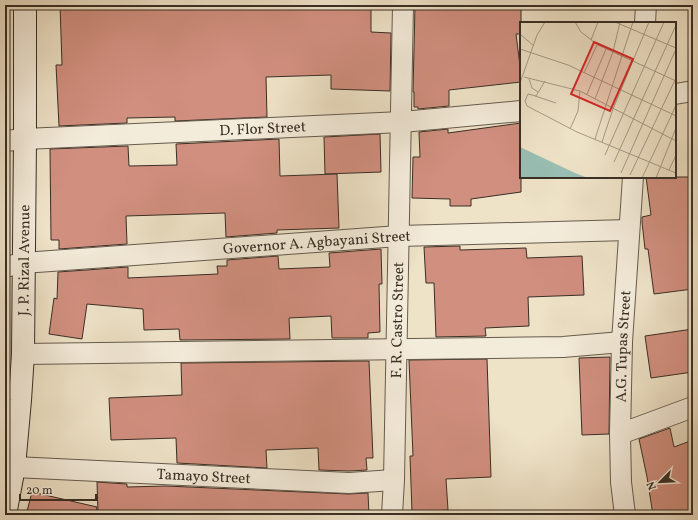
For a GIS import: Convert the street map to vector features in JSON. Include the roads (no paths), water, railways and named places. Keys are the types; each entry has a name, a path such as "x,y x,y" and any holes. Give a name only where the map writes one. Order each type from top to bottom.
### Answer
{"main road":[{"name":"J. P. Rizal Avenue","path":"5,515 14,467 23,354 14,265 15,140 25,5"}],"street":[{"name":"F. R. Castro Street","path":"392,515 402,122 403,5"},
{"path":"645,22 646,5"},
{"path":"676,94 693,92"},
{"name":"D. Flor Street","path":"15,140 402,122 520,111"},
{"name":"A.G. Tupas Street","path":"625,515 621,482 620,434 622,342 633,178"},
{"name":"Governor A. Agbayani Street","path":"14,265 399,236 629,230"},
{"path":"23,354 563,347 622,342"},
{"path":"620,434 693,407"},
{"name":"Tamayo Street","path":"14,467 349,483 394,480"}]}
